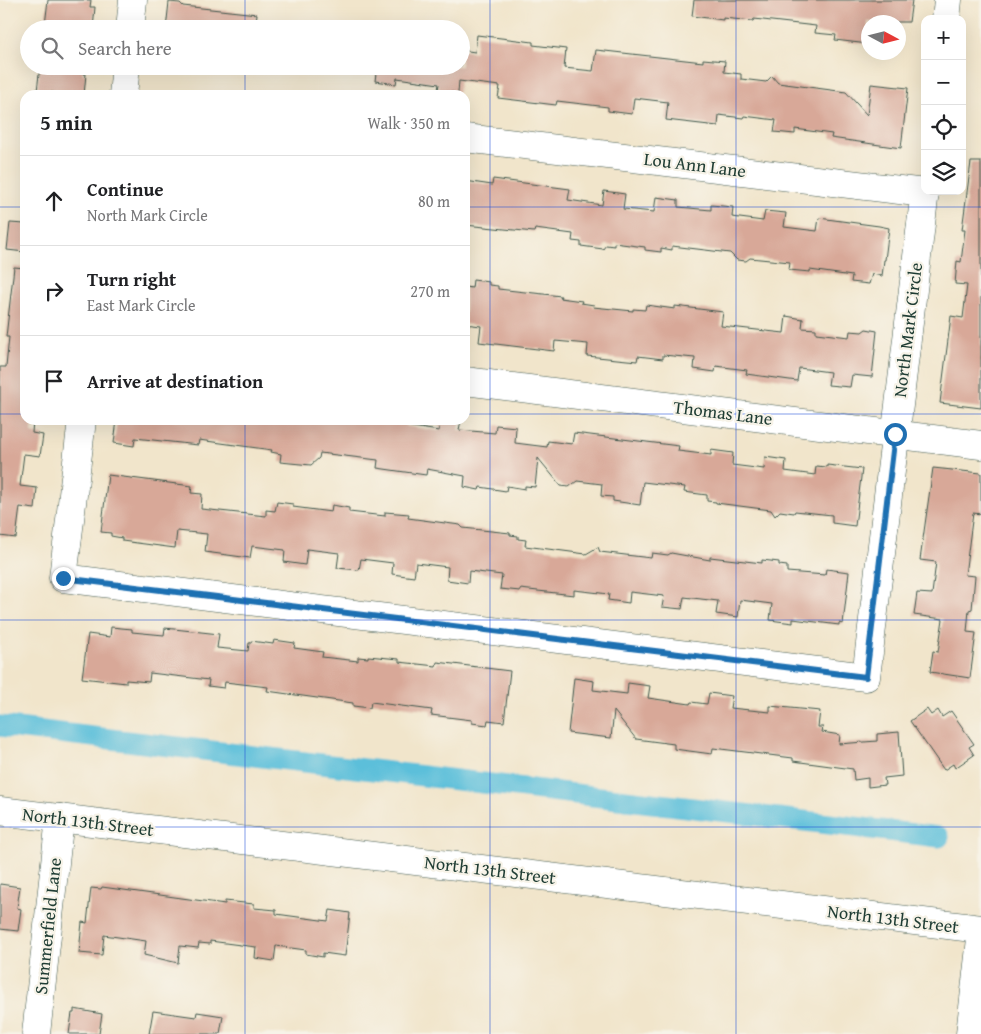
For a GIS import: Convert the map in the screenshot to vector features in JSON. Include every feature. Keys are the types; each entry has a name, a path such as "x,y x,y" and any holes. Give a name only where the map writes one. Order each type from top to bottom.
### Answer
{"street":[{"path":"131,20 133,0"},
{"path":"946,15 948,0"},
{"path":"124,90 125,75"},
{"name":"Lou Ann Lane","path":"470,139 921,192"},
{"name":"North Mark Circle","path":"81,425 63,578 866,677 925,195"},
{"name":"Thomas Lane","path":"470,382 981,445"},
{"name":"North 13th Street","path":"0,811 981,929"},
{"name":"Summerfield Lane","path":"36,1034 60,818"},
{"path":"970,1034 981,938"}],"building":[{"path":"48,0 91,0 90,7 95,7 94,20 46,20"},
{"path":"694,0 912,0 909,22 906,22 906,15 861,15 861,43 835,40 836,35 815,33 816,26 754,19 753,21 723,18 723,20 692,16"},
{"path":"169,2 180,3 183,6 257,14 256,20 167,20"},
{"path":"477,35 533,42 533,45 566,49 564,68 593,71 596,50 703,62 703,59 725,61 724,72 741,74 741,79 766,82 772,76 778,83 846,92 867,115 871,84 908,88 901,148 831,138 832,134 795,129 795,134 774,132 776,120 744,116 743,118 719,115 718,126 666,120 668,102 634,98 632,114 608,111 608,107 557,101 556,105 498,98 500,86 459,81 458,90 438,90 439,84 397,78 396,84 375,81 376,75 470,75 470,51 475,52"},
{"path":"39,75 86,75 84,90 37,90"},
{"path":"971,162 981,162 981,408 940,403 951,316 963,318 967,285 955,284 957,261 961,262 965,230 962,230"},
{"path":"493,179 570,189 568,200 602,205 604,191 625,194 623,209 654,212 656,197 678,200 678,207 711,210 711,205 733,207 732,217 763,221 765,211 786,213 784,227 817,231 819,218 889,228 882,276 872,274 869,284 851,282 852,276 810,270 810,272 789,270 790,262 750,258 746,261 737,260 730,253 672,246 672,250 661,248 661,252 645,250 645,247 614,243 614,246 606,245 603,249 581,246 581,242 572,241 573,234 535,229 534,232 470,226 470,182 492,185"},
{"path":"10,223 20,224 20,251 7,250"},
{"path":"14,267 20,268 20,425 33,425 32,433 43,435 40,456 24,454 20,486 37,488 35,509 20,507 16,538 0,536 0,367 6,367 9,337 6,337"},
{"path":"473,280 489,282 489,285 498,286 498,289 561,296 560,298 594,305 593,307 633,311 633,309 645,310 646,305 675,309 675,306 723,312 721,326 784,333 786,316 803,319 802,328 816,329 816,333 849,337 850,331 862,332 866,329 877,331 872,377 852,375 850,387 828,385 830,372 799,368 797,381 746,374 747,370 716,366 715,372 694,369 695,358 663,355 663,359 638,356 637,361 587,356 588,344 555,341 554,351 479,342 481,326 470,325 470,288 472,288"},
{"path":"116,425 406,425 439,431 440,425 460,425 459,430 495,433 496,425 516,427 515,443 547,447 548,441 572,444 574,433 679,446 678,451 711,455 711,450 733,453 732,465 764,469 765,457 786,460 785,471 815,475 816,466 827,467 827,465 862,469 855,526 832,523 832,515 780,511 775,516 771,510 707,501 707,495 684,492 685,487 643,482 640,505 613,501 613,497 601,496 602,484 577,481 569,487 561,486 538,458 535,487 525,486 525,489 507,486 506,491 480,487 479,490 464,487 465,476 427,469 426,475 377,468 378,460 320,453 319,458 311,465 280,462 281,454 271,452 272,450 199,440 198,445 135,438 134,446 114,443"},
{"path":"933,468 981,473 981,514 973,513 965,575 975,576 972,609 969,610 967,632 976,633 970,678 930,672 933,651 938,652 943,619 914,615 917,593 932,594 936,562 920,560"},
{"path":"108,475 192,486 191,493 202,494 201,509 266,516 266,510 275,511 277,502 293,504 293,507 331,512 332,505 349,508 349,512 385,516 385,512 409,514 408,518 460,525 463,528 510,533 510,535 518,536 518,539 526,540 525,546 586,554 598,547 600,552 651,558 652,553 668,555 671,553 710,560 710,557 762,563 762,560 779,562 779,565 787,566 787,572 825,575 826,569 849,572 843,624 793,619 793,623 770,620 772,604 740,600 738,617 716,614 718,601 684,597 682,609 662,607 664,596 630,592 629,603 608,600 609,594 574,590 574,595 520,589 520,591 500,589 502,575 469,571 468,583 447,580 448,567 416,563 414,577 392,574 393,563 361,559 359,570 337,568 339,553 307,549 305,565 284,562 285,550 252,546 250,558 205,552 207,534 177,531 175,548 122,541 122,538 111,536 111,533 101,532"},
{"path":"111,627 132,629 132,632 164,635 165,628 219,634 217,648 248,651 251,641 273,644 274,640 295,643 294,648 323,652 322,657 358,661 358,657 368,658 368,656 399,659 399,662 436,666 437,662 510,671 504,722 488,720 487,725 472,723 472,720 431,715 432,710 371,702 370,708 353,706 353,703 267,691 268,687 225,682 224,688 208,686 209,680 150,673 149,682 126,680 126,683 82,678 88,634 110,637"},
{"path":"574,678 594,681 593,690 627,694 628,683 650,686 648,698 690,704 691,702 707,704 709,693 732,696 730,708 770,712 770,706 820,711 818,727 823,727 822,732 840,735 839,744 877,741 877,734 899,732 902,776 884,778 885,785 868,787 868,778 854,780 853,769 793,761 793,758 713,748 712,754 674,749 674,744 636,739 614,711 611,738 568,733"},
{"path":"927,709 931,715 938,710 942,717 951,711 974,744 969,747 974,755 955,768 953,764 944,770 910,721"},
{"path":"0,884 20,887 17,908 21,909 18,931 0,929"},
{"path":"102,887 225,904 225,901 254,904 254,908 276,910 276,914 328,921 330,910 350,913 345,956 323,953 323,957 306,954 306,950 276,946 274,961 255,958 256,947 210,941 210,944 199,943 198,948 180,946 178,963 144,955 146,941 104,935 102,955 79,953 82,922 87,923 91,888 101,889"},
{"path":"74,1009 102,1014 99,1034 69,1034"},
{"path":"153,1011 196,1017 197,1012 223,1016 220,1034 149,1034"}],"waterway":[{"path":"0,726 939,837"}],"route":[{"path":"63,578 866,677 895,434"}]}
